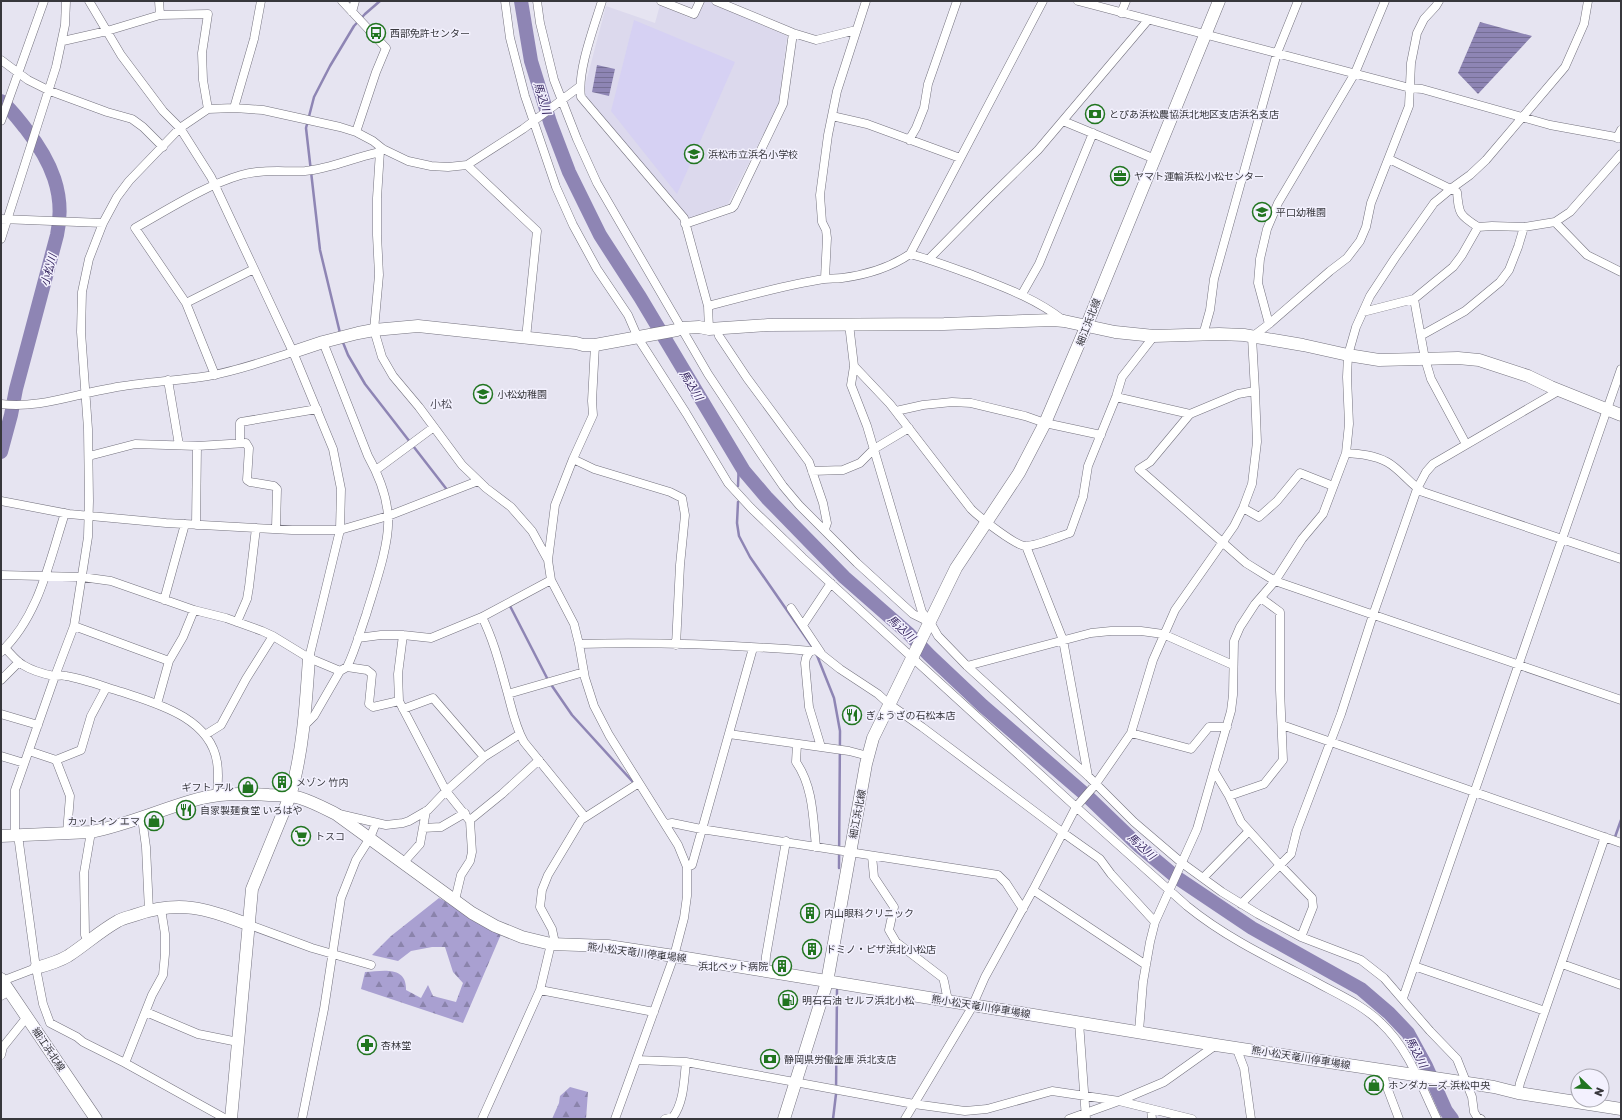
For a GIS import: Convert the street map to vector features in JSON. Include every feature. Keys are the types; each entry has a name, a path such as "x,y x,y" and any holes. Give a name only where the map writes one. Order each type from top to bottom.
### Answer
{"main road":[{"name":"細江浜北線","path":"784,1119 827,982 843,851 874,738 889,704 914,657 956,568 1019,473 1045,422 1086,327 1219,1"},
{"path":"293,352 340,337 374,330 424,326 595,345 680,329 699,327 713,329 768,325 1064,321 1086,327 1154,336 1204,334 1237,335 1296,344 1379,360 1458,358 1479,360 1528,376 1621,415"},
{"path":"231,1119 247,924 252,884 290,796 304,726 309,658"},
{"name":"熊小松天竜川停車場線","path":"1,836 91,832 121,826 192,801 217,795 242,793 290,796 312,802 336,814 404,862 472,913 495,926 522,937 553,944 608,946 674,956 1216,1045 1466,1082 1494,1087 1518,1094 1621,1109"},
{"path":"36,968 66,957 119,920 148,911 179,906 196,908 215,912 247,924"},
{"name":"細江浜北線","path":"3,987 27,1017 96,1119"}],"street":[{"path":"2,117 44,1"},
{"path":"1,239 4,219 32,146 50,91 63,41 66,1"},
{"path":"89,1 122,55 142,84 163,111 180,128 215,185 293,352 333,449 339,473 342,497 340,530 309,658"},
{"path":"159,1 160,15"},
{"path":"234,108 254,39 261,1"},
{"path":"342,1 386,48 376,72 356,132"},
{"path":"354,14 355,1"},
{"path":"505,1 510,38 525,96 556,187 573,225 597,269 628,315 728,483 751,508 831,583 1170,891 1206,921 1246,946 1336,993 1367,1011 1382,1023 1402,1047 1420,1075 1437,1119"},
{"path":"537,1 540,23 554,80 577,139 597,183 680,329 708,374 779,480 800,505 857,563 913,614 929,625"},
{"path":"602,1 587,50 579,87 580,97 684,218 713,329 809,462 823,503 827,523 825,529"},
{"path":"661,1 694,14 700,1"},
{"path":"716,1 794,33 816,40 856,30"},
{"path":"825,278 827,238 826,230 822,222 820,196 837,91 866,1"},
{"path":"909,140 916,128 924,108 928,84 957,1"},
{"path":"708,306 825,278 842,278 872,272 910,254 1043,1"},
{"path":"1078,1 1410,88 1422,89 1523,117 1572,129 1620,135"},
{"path":"1121,13 1126,1"},
{"path":"1204,334 1210,310 1214,279 1277,53 1298,1"},
{"path":"1269,324 1258,283 1260,259 1267,229 1278,203 1355,73 1385,1"},
{"path":"904,1119 972,1005 985,977 1023,909 1076,806 1094,786 1130,733 1153,660 1163,634 1175,610 1234,526 1243,508 1252,484 1256,457 1252,337 1347,258 1360,241 1366,227 1371,203 1409,106 1411,63 1417,33 1424,20 1439,1"},
{"path":"1139,1032 1150,942 1156,922 1197,830 1227,727 1233,694 1234,641 1240,627 1275,581 1302,538 1323,514 1346,453 1349,424 1347,377 1348,355 1356,327 1370,296 1434,203 1452,188 1470,176 1486,160 1565,67 1584,24 1588,1"},
{"path":"63,41 107,31 160,15 208,14 202,53 203,80 208,109"},
{"path":"929,259 1038,150 1148,20"},
{"path":"685,224 734,206 783,104 794,33"},
{"path":"1,60 28,80 50,91 107,112 132,119 143,127 163,147"},
{"path":"226,1119 50,1023 43,1004 36,968 17,835 15,790 74,626 88,537 89,456 81,332 82,292 87,267 103,223 116,197 129,181 180,128 208,109 234,108 263,110 304,119 356,132 373,141 382,150 408,161 431,166 448,167 468,165 534,121 579,87"},
{"path":"832,116 867,124 960,158"},
{"path":"1063,121 1154,158"},
{"path":"1022,294 1039,264 1093,133"},
{"path":"215,374 186,303 135,228 215,185 240,175 255,172 306,171 382,150"},
{"path":"382,150 377,198 379,275 374,330 382,357 393,376 408,393 462,465 478,481 511,507 532,531 548,560"},
{"path":"1388,159 1452,188 1457,192 1459,208 1463,217 1478,227 1524,227 1555,222 1570,212 1621,154"},
{"path":"468,165 537,231 526,338"},
{"path":"4,219 103,223"},
{"path":"1555,222 1587,255 1621,272"},
{"path":"1363,312 1414,299 1453,267 1462,256 1478,227"},
{"path":"1422,336 1465,310 1500,282 1509,270 1518,248 1524,227"},
{"path":"910,254 929,259 1022,294 1040,304 1064,321"},
{"path":"186,303 254,269"},
{"path":"1414,299 1431,378 1442,402 1455,421 1466,444"},
{"path":"849,324 854,366 850,385 863,413 922,612 929,625 967,666 1088,776 1094,786 1181,866 1203,878 1241,904 1301,937 1361,960 1384,978 1403,998 1430,1031 1457,1059 1472,1097 1474,1112 1477,1117 1481,1119"},
{"path":"854,366 896,411 949,483 971,509 1018,545 1026,546 1070,533 1083,498 1088,466 1116,397 1122,377 1154,336"},
{"path":"304,726 314,716 343,669 358,638 377,581 388,532 388,516 376,470 368,456 323,342"},
{"path":"595,345 592,401 593,415 573,459 555,505 548,560 551,580 574,624 584,672 594,706 608,735 666,824 678,845 687,867 687,896 684,918 674,956 615,1119"},
{"path":"4,404 19,406 40,404 86,392 215,374 293,352"},
{"path":"1403,998 1621,369"},
{"path":"168,380 179,445"},
{"path":"1241,904 1279,864 1291,854 1297,830 1340,714 1417,489 1426,472 1434,464 1466,444 1560,390"},
{"path":"1255,391 1238,394 1190,414 1150,462 1140,470 1246,563 1275,581 1518,666 1621,700"},
{"path":"1116,397 1190,414"},
{"path":"896,411 923,405 958,402 1018,414 1101,435"},
{"path":"240,443 241,422 317,409"},
{"path":"376,470 434,427"},
{"path":"812,471 843,470 860,463 874,449 909,428"},
{"path":"89,456 135,444 197,446 246,443 249,448 247,480 250,482 276,487 276,528"},
{"path":"196,525 197,446"},
{"path":"1346,453 1365,454 1387,462 1417,489 1423,492 1621,560"},
{"path":"573,459 594,469 670,492 682,498 685,515 680,565 676,645"},
{"path":"1243,508 1259,517 1277,501 1300,473 1334,486"},
{"path":"1,501 65,513 166,523 256,528 340,530 388,516 478,481"},
{"path":"65,513 38,597 19,632 3,650 31,669 55,676 66,676 157,704 178,713 205,735 211,744 217,761 217,795"},
{"path":"164,600 185,524"},
{"path":"237,622 249,587 256,528"},
{"path":"1026,546 1063,640 1088,776"},
{"path":"1,574 82,577 111,581 194,610 237,622 273,636 309,658 343,669 371,672 369,704 373,708 399,701"},
{"path":"358,638 381,635 403,635 430,638 482,617 551,580"},
{"path":"803,625 831,583"},
{"path":"1229,796 1264,784 1283,760 1280,690 1280,612 1261,598"},
{"path":"791,608 803,625 815,652"},
{"path":"157,704 169,661 183,637 194,610"},
{"path":"482,617 494,646 513,716 520,734 585,817"},
{"path":"74,626 169,661"},
{"path":"967,666 1091,633 1110,631 1141,631 1163,634 1233,665"},
{"path":"403,635 398,674 399,701 446,792 467,816 472,832 470,861 461,875 456,900"},
{"path":"205,735 221,725 246,679 273,636"},
{"path":"579,644 676,645 815,652 878,694 889,704 1100,859 1111,874 1156,922"},
{"path":"687,867 692,865 753,648"},
{"path":"815,652 806,658 805,664 808,701 821,747"},
{"path":"1,680 19,662"},
{"path":"508,694 584,672"},
{"path":"29,751 56,760 81,750 91,716 106,688"},
{"path":"403,710 433,698 484,757"},
{"path":"1,714 38,725"},
{"path":"1282,725 1621,843"},
{"path":"1130,733 1191,749 1209,727 1227,727"},
{"path":"336,814 342,814 386,825 403,823 426,811 484,757 520,734"},
{"path":"729,734 821,747 868,756"},
{"path":"797,744 796,762 810,790 816,847"},
{"path":"1,756 24,763"},
{"path":"56,760 70,796 67,833"},
{"path":"423,828 441,827 467,816 502,794 539,760"},
{"path":"1214,771 1229,796 1241,822 1312,898 1313,907 1301,937"},
{"path":"482,1119 540,990 553,944 552,929 540,907 542,890 548,875 581,820 639,783"},
{"path":"404,862 420,844 426,811"},
{"path":"142,818 146,847 148,911"},
{"path":"302,1119 334,954 341,898 356,860 370,838 376,823"},
{"path":"666,824 672,823 701,829 998,875 1006,883 1023,909"},
{"path":"1203,878 1250,831"},
{"path":"88,941 85,935 84,873 91,832"},
{"path":"1518,1094 1520,1083 1605,837"},
{"path":"765,971 766,956 786,841"},
{"path":"872,856 874,877 894,907 889,930 896,942 943,978 949,1001"},
{"path":"1033,890 1146,965"},
{"path":"125,1063 164,968 165,934 161,909"},
{"path":"247,924 312,948 371,965"},
{"path":"1562,964 1621,986"},
{"path":"1414,966 1545,1011"},
{"path":"3,987 36,968"},
{"path":"540,990 654,1012"},
{"path":"146,1012 198,1034 238,1042"},
{"path":"1,1055 3,1047 27,1017"},
{"path":"1079,1022 1086,1116"},
{"path":"1069,1119 1086,1116 1164,1082 1216,1045"},
{"path":"1236,1047 1244,1068 1251,1119"},
{"path":"637,1060 686,1062 914,1104 965,1111 987,1109 1052,1091 1084,1097 1120,1101 1192,1119"},
{"path":"666,1119 672,1117 679,1102 684,1086 686,1062"},
{"path":"1382,1070 1399,1119"},
{"path":"1151,1109 1152,1119"}],"shaded area":[{"name":"浜松市立浜名小学校","path":"699,1 708,1 787,36 779,103 728,204 689,218 585,95 585,86 606,6 655,23 660,5 690,18"},
{"path":"634,20 735,62 677,194 611,111"},
{"path":"1480,22 1532,36 1478,94 1458,73"},
{"path":"597,65 615,69 609,96 592,92"}],"green space":[{"path":"439,898 502,932 463,1023 361,989 365,972 392,971 402,976 405,982 406,990 421,998 428,985 433,996 456,1002 463,983 453,972 445,947 432,947 411,951 398,961 372,955 391,936"},
{"path":"570,1087 588,1092 586,1119 552,1119 559,1103 560,1096"}],"waterway":[{"path":"340,333 320,250 306,128 314,97 330,66 354,26 380,1"},
{"name":"馬込川","path":"521,1 531,61 550,122 569,172 600,235 640,297 744,471 767,498 844,577 909,634 983,706 1087,796 1139,846 1176,877 1252,928 1361,989 1389,1013 1408,1033 1426,1066 1446,1111 1452,1119"},
{"name":"小松川","path":"1,101 17,118 43,153 58,192 59,206 57,235 16,389 1,452"},
{"path":"342,340 348,355 365,384 448,491"},
{"path":"738,486 739,461"},
{"path":"738,502 737,523 739,536 750,557 811,645"},
{"path":"509,604 547,678"},
{"path":"816,653 834,698 840,731 839,868"},
{"path":"550,683 572,715 633,782"},
{"path":"1615,837 1621,820"},
{"path":"833,1119 836,1094 837,990"}],"place":[{"name":"西部免許センター","path":"376,33"},
{"name":"とぴあ浜松農協浜北地区支店浜名支店","path":"1095,114"},
{"name":"浜松市立浜名小学校","path":"694,154"},
{"name":"ヤマト運輸浜松小松センター","path":"1120,176"},
{"name":"平口幼稚園","path":"1262,212"},
{"name":"小松幼稚園","path":"483,394"},
{"name":"ぎょうざの石松本店","path":"852,715"},
{"name":"メゾン 竹内","path":"282,782"},
{"name":"ギフト アル","path":"248,787"},
{"name":"自家製麺食堂 いろはや","path":"186,810"},
{"name":"カットイン エマ","path":"154,821"},
{"name":"トスコ","path":"301,836"},
{"name":"内山眼科クリニック","path":"810,913"},
{"name":"ドミノ・ピザ浜北小松店","path":"812,949"},
{"name":"浜北ペット病院","path":"782,966"},
{"name":"明石石油 セルフ浜北小松","path":"788,1000"},
{"name":"杏林堂","path":"367,1045"},
{"name":"静岡県労働金庫 浜北支店","path":"770,1059"},
{"name":"ホンダカーズ 浜松中央","path":"1374,1085"}],"district":[{"name":"小松","path":"441,403"}]}
